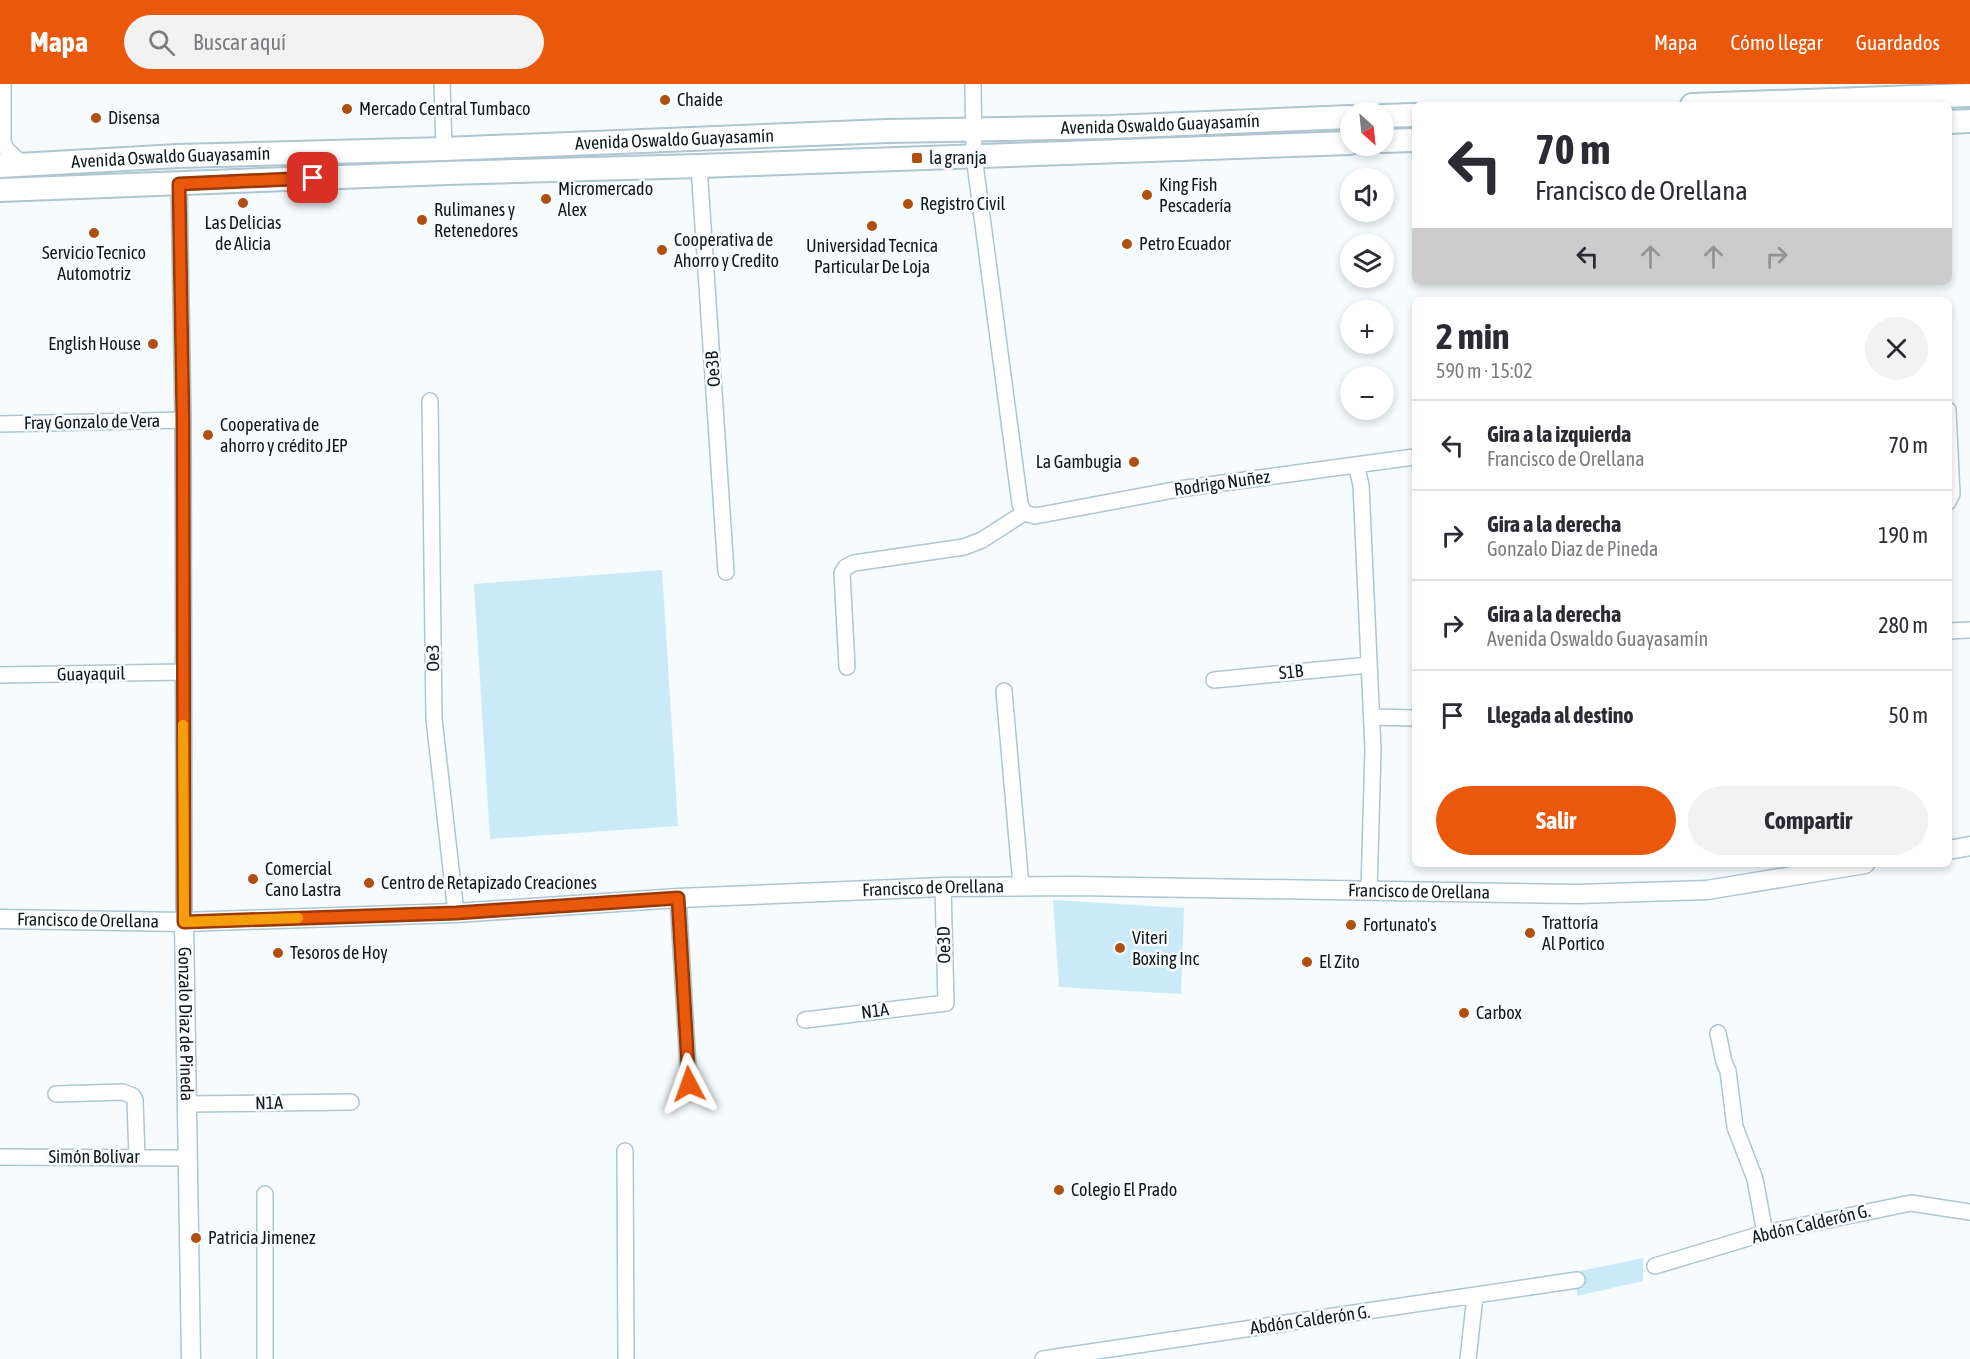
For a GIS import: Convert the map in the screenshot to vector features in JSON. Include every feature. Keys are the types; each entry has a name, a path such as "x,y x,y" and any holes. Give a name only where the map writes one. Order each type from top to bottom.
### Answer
{"main road":[{"path":"1775,102 1970,95"},
{"path":"1394,116 1412,115"},
{"name":"Avenida Oswaldo Guayasamín","path":"11,165 178,156 444,149 748,136 1111,127 1340,117"},
{"path":"1952,122 1970,121"},
{"path":"1394,141 1412,140"},
{"name":"Avenida Oswaldo Guayasamín","path":"0,190 1340,143"}],"street":[{"path":"3,84 3,141 11,165"},
{"path":"442,84 444,149"},
{"path":"847,667 842,573 846,567 854,563 964,547 982,540 1024,513 1020,504 974,156 973,84"},
{"name":"Oe3B","path":"699,166 726,572"},
{"name":"Gonzalo Diaz de Pineda","path":"179,184 183,420 184,922 191,1359"},
{"name":"Oe3","path":"430,401 434,719 456,913"},
{"name":"Fray Gonzalo de Vera","path":"0,424 183,420"},
{"name":"Rodrigo Nuñez","path":"1024,513 1035,516 1179,489 1412,457"},
{"path":"1356,465 1361,485 1373,749 1369,891"},
{"path":"1952,631 1970,630"},
{"name":"S1B","path":"1214,680 1370,665"},
{"name":"Guayaquil","path":"0,675 183,672"},
{"path":"1004,692 1021,886"},
{"path":"1372,717 1412,718"},
{"path":"1952,849 1970,846"},
{"name":"Francisco de Orellana","path":"0,920 184,922 456,913 678,898 943,887 1021,886 1578,894 1707,890 1847,867"},
{"name":"Oe3D","path":"943,887 946,1003"},
{"path":"678,898 689,1084"},
{"name":"N1A","path":"805,1020 946,1003"},
{"path":"1718,1033 1728,1071 1735,1127 1755,1179 1765,1233"},
{"path":"56,1094 123,1092 133,1096 138,1158"},
{"name":"N1A","path":"186,1104 351,1102"},
{"path":"625,1151 626,1359"},
{"name":"Simón Bolívar","path":"0,1157 187,1158"},
{"path":"265,1194 265,1359"},
{"name":"Abdón Calderón G.","path":"1655,1266 1765,1233 1911,1203 1970,1212"},
{"name":"Abdón Calderón G.","path":"1043,1359 1577,1280"},
{"path":"1468,1359 1475,1296"}],"shaded area":[{"path":"662,570 678,826 490,839 474,584"},
{"name":"Viteri Boxing Inc","path":"1053,900 1184,908 1181,994 1059,987"},
{"path":"1643,1258 1643,1281 1577,1296 1576,1272"}],"slow traffic":[{"path":"183,725 184,922 298,918"}],"place":[{"name":"Chaide","path":"665,100"},
{"name":"Mercado Central Tumbaco","path":"347,109"},
{"name":"Disensa","path":"96,118"},
{"name":"la granja","path":"917,158"},
{"name":"King Fish Pescadería","path":"1147,195"},
{"name":"Micromercado Alex","path":"546,199"},
{"name":"Las Delicias de Alicia","path":"243,203"},
{"name":"Registro Civil","path":"908,204"},
{"name":"Rulimanes y Retenedores","path":"422,220"},
{"name":"Universidad Tecnica Particular De Loja","path":"872,226"},
{"name":"Servicio Tecnico Automotriz","path":"94,233"},
{"name":"Petro Ecuador","path":"1127,244"},
{"name":"Cooperativa de Ahorro y Credito","path":"662,250"},
{"name":"English House","path":"153,344"},
{"name":"Cooperativa de ahorro y crédito JEP","path":"208,435"},
{"name":"La Gambugia","path":"1134,462"},
{"name":"Comercial Cano Lastra","path":"253,879"},
{"name":"Centro de Retapizado Creaciones","path":"369,883"},
{"name":"Fortunato's","path":"1351,925"},
{"name":"Trattoría Al Portico","path":"1530,933"},
{"name":"Viteri Boxing Inc","path":"1120,948"},
{"name":"Tesoros de Hoy","path":"278,953"},
{"name":"El Zito","path":"1307,962"},
{"name":"Carbox","path":"1464,1013"},
{"name":"Colegio El Prado","path":"1059,1190"},
{"name":"Patricia Jimenez","path":"196,1238"}],"route":[{"path":"313,178 179,184 183,420 184,922 456,913 678,898 689,1084"}]}
